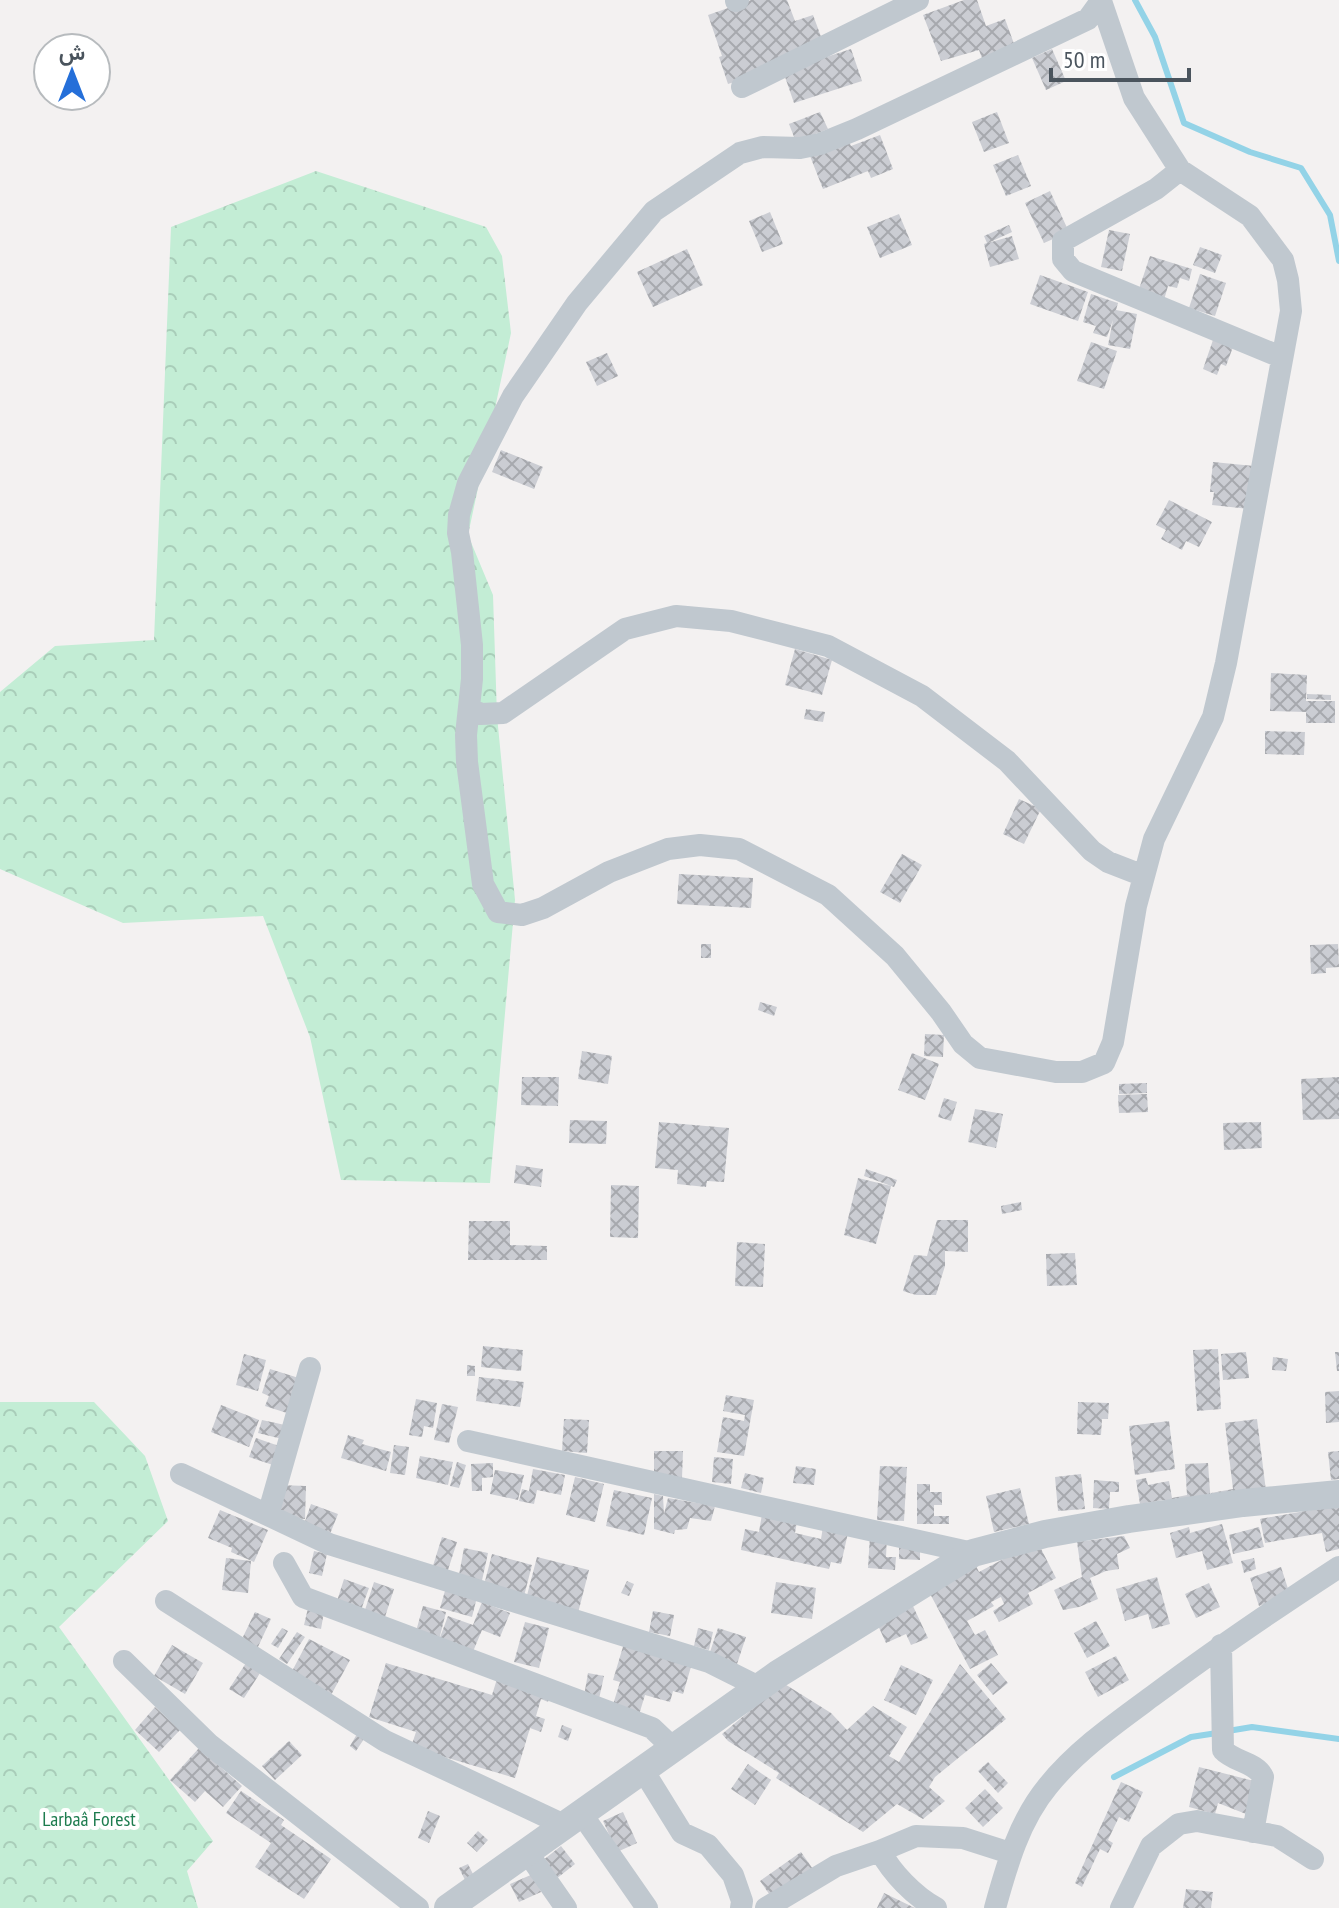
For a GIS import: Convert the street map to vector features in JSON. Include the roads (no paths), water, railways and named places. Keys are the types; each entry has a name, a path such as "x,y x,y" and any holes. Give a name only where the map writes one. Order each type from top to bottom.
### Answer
{"street":[{"path":"742,87 918,0"},
{"path":"1101,1 1134,98 1180,170 1250,216 1283,260 1291,311 1226,663 1213,717 1154,839 1136,906 1113,1042 1104,1063 1082,1072 1056,1072 980,1058 963,1044 895,956 828,895 739,849 700,845 668,849 609,872 543,908 522,915 498,912 483,884 467,762 472,645 458,533 459,515 468,483 513,396 577,303 606,271 636,230 654,211 740,153 763,147 800,148 820,144 857,129 1088,19 1101,1"},
{"path":"1180,170 1156,189 1063,241 1063,259 1073,271 1281,357"},
{"path":"469,709 491,715 503,713 625,629 676,616 731,621 828,646 922,696 1007,761 1092,851 1108,862 1144,876"},
{"path":"268,1515 310,1368"},
{"path":"468,1441 973,1553"},
{"path":"181,1474 329,1544 709,1662 759,1687"},
{"path":"448,1908 759,1687 973,1553 1045,1534 1129,1519 1243,1503 1339,1494"},
{"path":"284,1563 303,1597 652,1728 673,1748"},
{"path":"995,1908 1010,1853 1047,1787 1094,1740 1221,1645 1339,1567"},
{"path":"166,1601 385,1741 573,1819 647,1908"},
{"path":"1221,1645 1223,1750 1228,1756 1259,1771 1263,1777 1253,1832"},
{"path":"124,1661 210,1745 418,1908"},
{"path":"643,1770 682,1833 708,1845 733,1875 742,1901 741,1908 757,1908"},
{"path":"1121,1908 1151,1846 1179,1824 1197,1821 1277,1836 1313,1859"},
{"path":"766,1908 836,1866 916,1836 963,1838 1010,1853"},
{"path":"880,1851 890,1869 936,1908"},
{"path":"527,1852 566,1908"}],"waterway":[{"path":"1135,0 1155,37 1184,123 1250,152 1301,168 1330,215 1339,261"},
{"path":"1228,1731 1252,1727 1339,1739"},
{"path":"1114,1777 1191,1737 1217,1733"}],"park label":[{"name":"Larbaâ Forest","path":"89,1819"}]}
